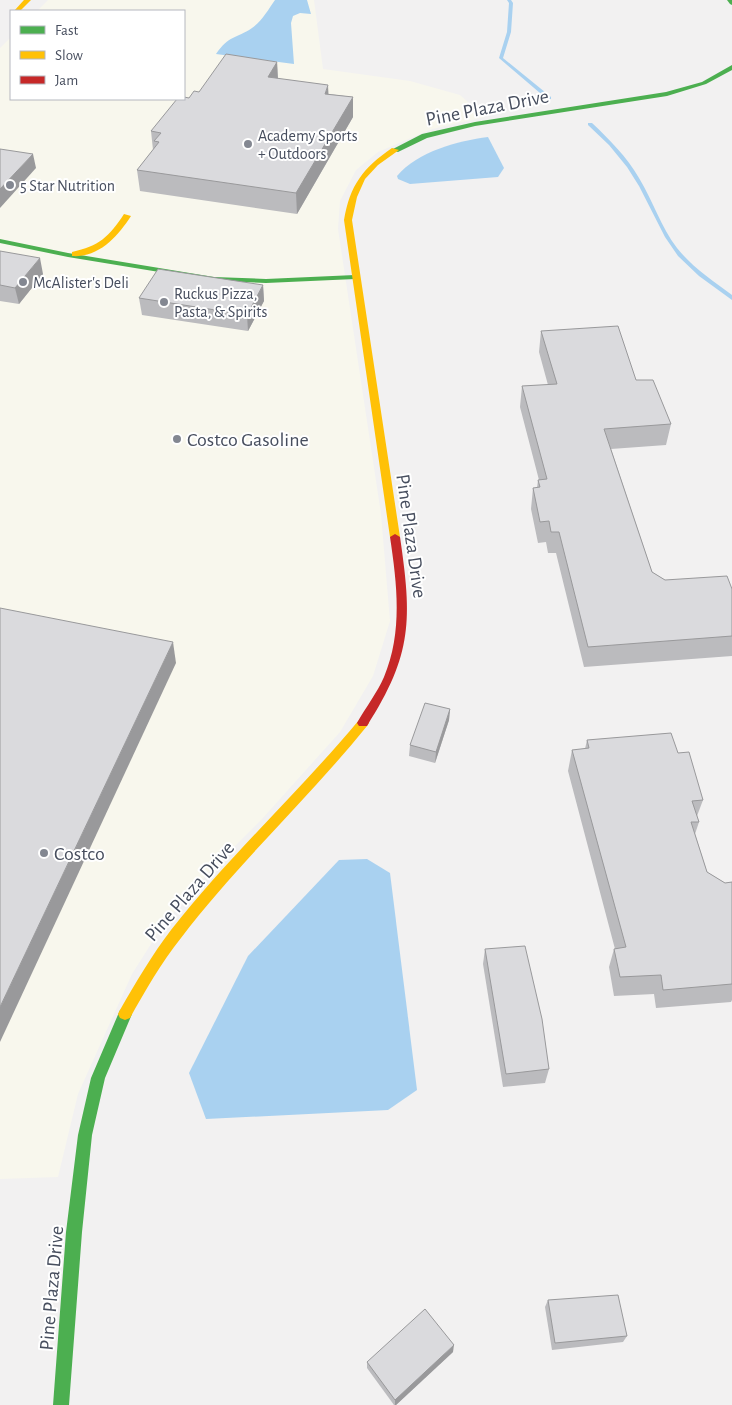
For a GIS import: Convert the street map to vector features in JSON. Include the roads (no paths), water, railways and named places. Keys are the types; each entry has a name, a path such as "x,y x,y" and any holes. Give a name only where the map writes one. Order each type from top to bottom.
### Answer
{"main road":[{"path":"18,10 28,0"},
{"name":"Pine Plaza Drive","path":"61,1405 71,1262 81,1160 89,1110 123,1018 141,982 162,950 271,825 354,736 373,710 394,666 403,616 403,589 348,220 350,199 359,181 377,162 398,148 424,136 475,124 667,94 704,83 732,67"},
{"path":"68,255 88,252 107,244 127,216"},
{"path":"0,241 68,255 213,279 266,281 355,277"}],"water":[{"path":"275,0 307,0 311,14 300,13 293,16 291,23 294,64 216,54 229,40 256,25"},
{"path":"488,137 504,168 498,177 410,184 398,179 397,176 406,167 427,154 464,141"},
{"path":"367,859 390,873 417,1090 388,1110 206,1119 189,1073 248,956 339,860"}],"waterway":[{"path":"509,0 511,3 509,32 501,58 549,98"},
{"path":"590,124 629,166 680,255 701,275 732,298"}],"place":[{"name":"Academy Sports + Outdoors","path":"248,144"},
{"name":"5 Star Nutrition","path":"10,185"},
{"name":"McAlister's Deli","path":"23,282"},
{"name":"Ruckus Pizza, Pasta, & Spirits","path":"164,302"},
{"name":"Costco Gasoline","path":"177,439"},
{"name":"Costco","path":"44,853"}]}
